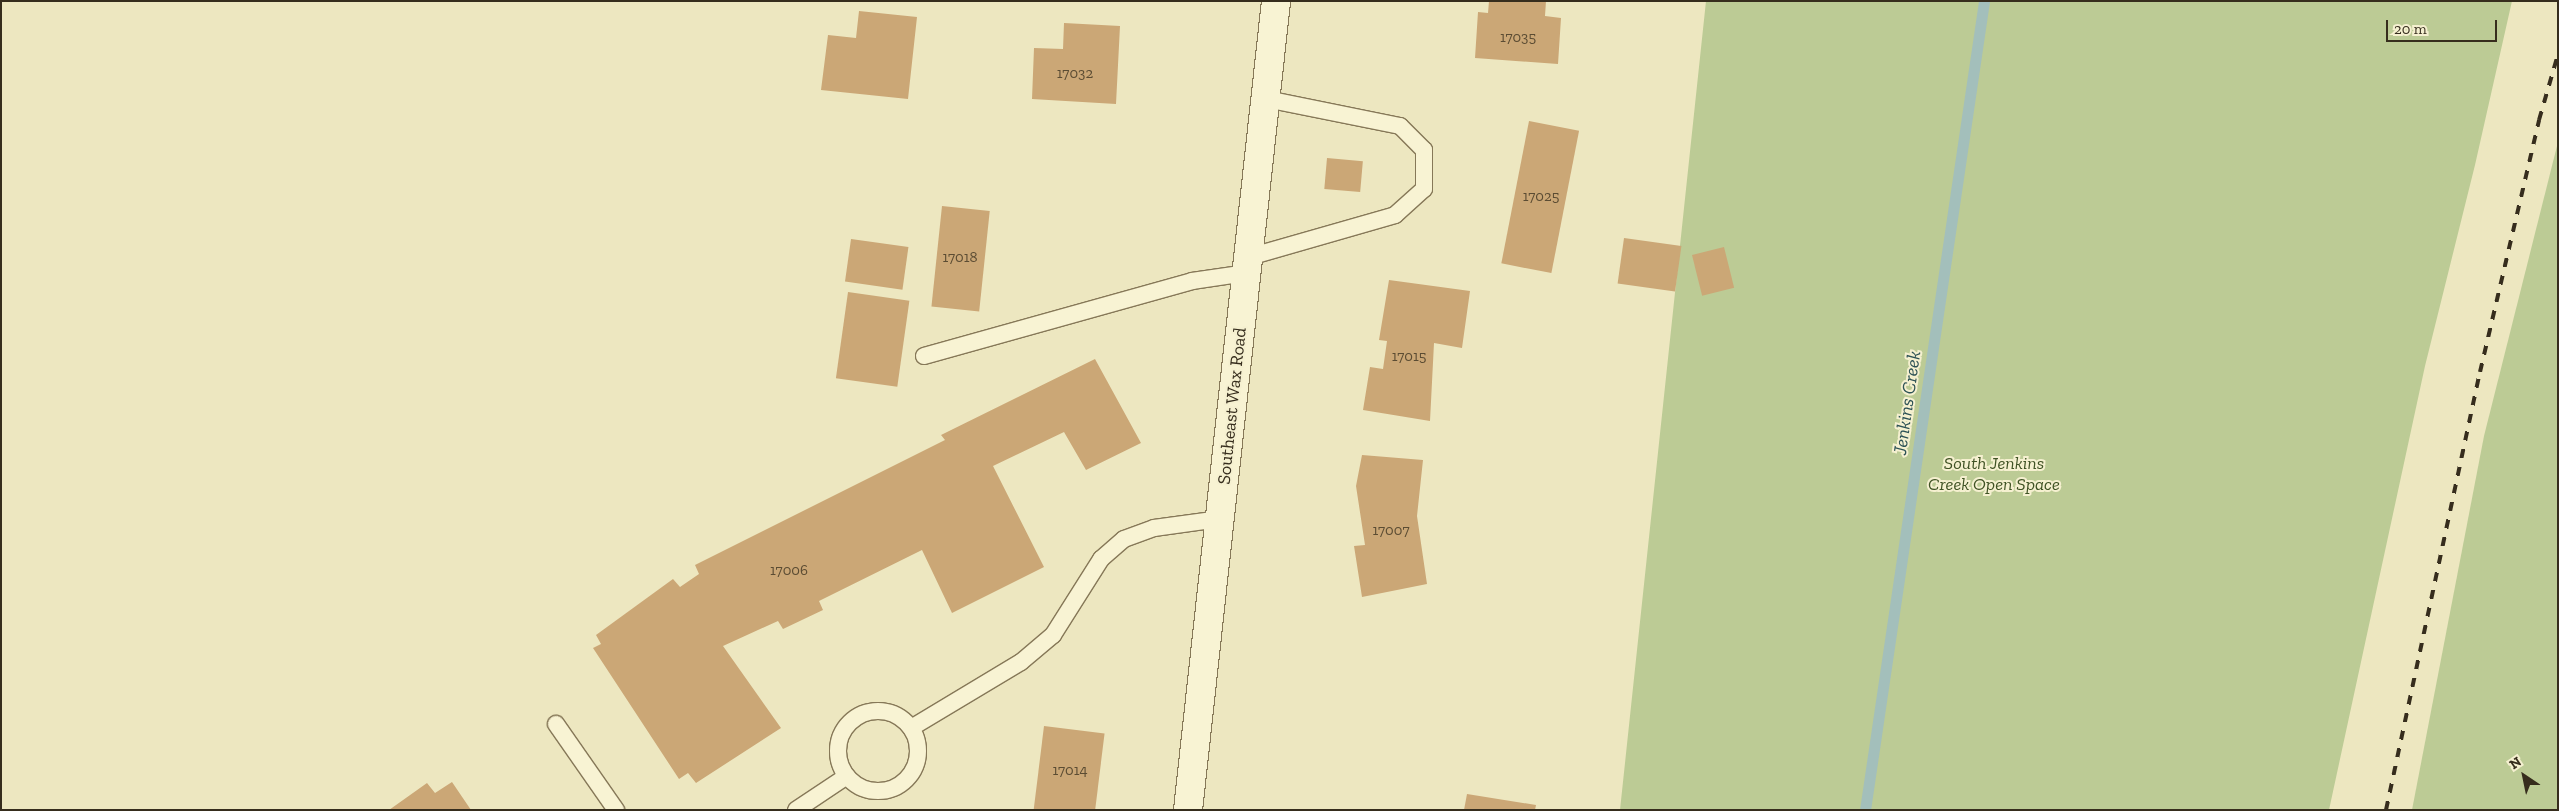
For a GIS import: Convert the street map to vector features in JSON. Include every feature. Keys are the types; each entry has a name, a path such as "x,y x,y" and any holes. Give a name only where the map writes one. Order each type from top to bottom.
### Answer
{"street":[{"name":"Southeast Wax Road","path":"1188,810 1276,1"}],"lane":[{"path":"924,356 1248,265 1395,215 1424,189 1424,150 1400,126 1266,99"},
{"path":"911,728 1021,662 1053,635 1101,559 1124,539 1154,528 1220,519"},
{"path":"878,711 902,718 911,728 916,740 918,753 915,767 907,778 896,786 883,790 870,790 857,785 847,776 840,765 838,752 845,728 854,719 865,713 878,711"},
{"path":"556,724 616,810"},
{"path":"796,810 847,776"}],"green space":[{"name":"South Jenkins Creek Open Space","path":"1706,1 2512,1 2475,165 2425,366 2329,810 1620,810"},
{"path":"2558,142 2558,810 2412,810 2484,436"}],"building":[{"path":"1489,1 1546,1 1545,16 1561,18 1558,64 1475,58 1478,12 1488,13"},
{"path":"859,11 917,17 908,99 821,90 828,35 856,38"},
{"path":"1064,23 1120,26 1116,104 1032,99 1034,48 1063,49"},
{"path":"1529,121 1579,131 1551,273 1501,263"},
{"path":"1327,158 1363,161 1360,192 1324,189"},
{"path":"942,206 990,211 979,311 931,306"},
{"path":"1624,238 1681,246 1675,292 1618,284"},
{"path":"851,239 908,247 902,290 845,282"},
{"path":"1724,247 1734,288 1702,296 1692,255"},
{"path":"1389,280 1470,291 1462,348 1434,343 1430,421 1363,410 1370,367 1383,369 1387,341 1379,340"},
{"path":"848,292 909,301 897,387 836,378"},
{"path":"1095,359 1141,443 1086,470 1064,432 993,466 1044,567 952,613 922,550 819,601 823,610 783,629 778,621 723,646 781,728 696,783 688,773 679,779 593,648 601,644 596,635 673,579 680,587 699,574 695,565 945,440 941,435"},
{"path":"1362,455 1423,460 1417,516 1427,584 1362,597 1354,546 1365,545 1356,486"},
{"path":"1044,726 1105,733 1095,810 1034,809"},
{"path":"452,782 471,810 389,810 427,783 435,793"},
{"path":"1467,794 1536,805 1535,810 1464,810"}],"waterway":[{"name":"Jenkins Creek","path":"1865,810 1984,1"}],"railway":[{"path":"2386,810 2480,372 2539,120 2558,54"}]}
